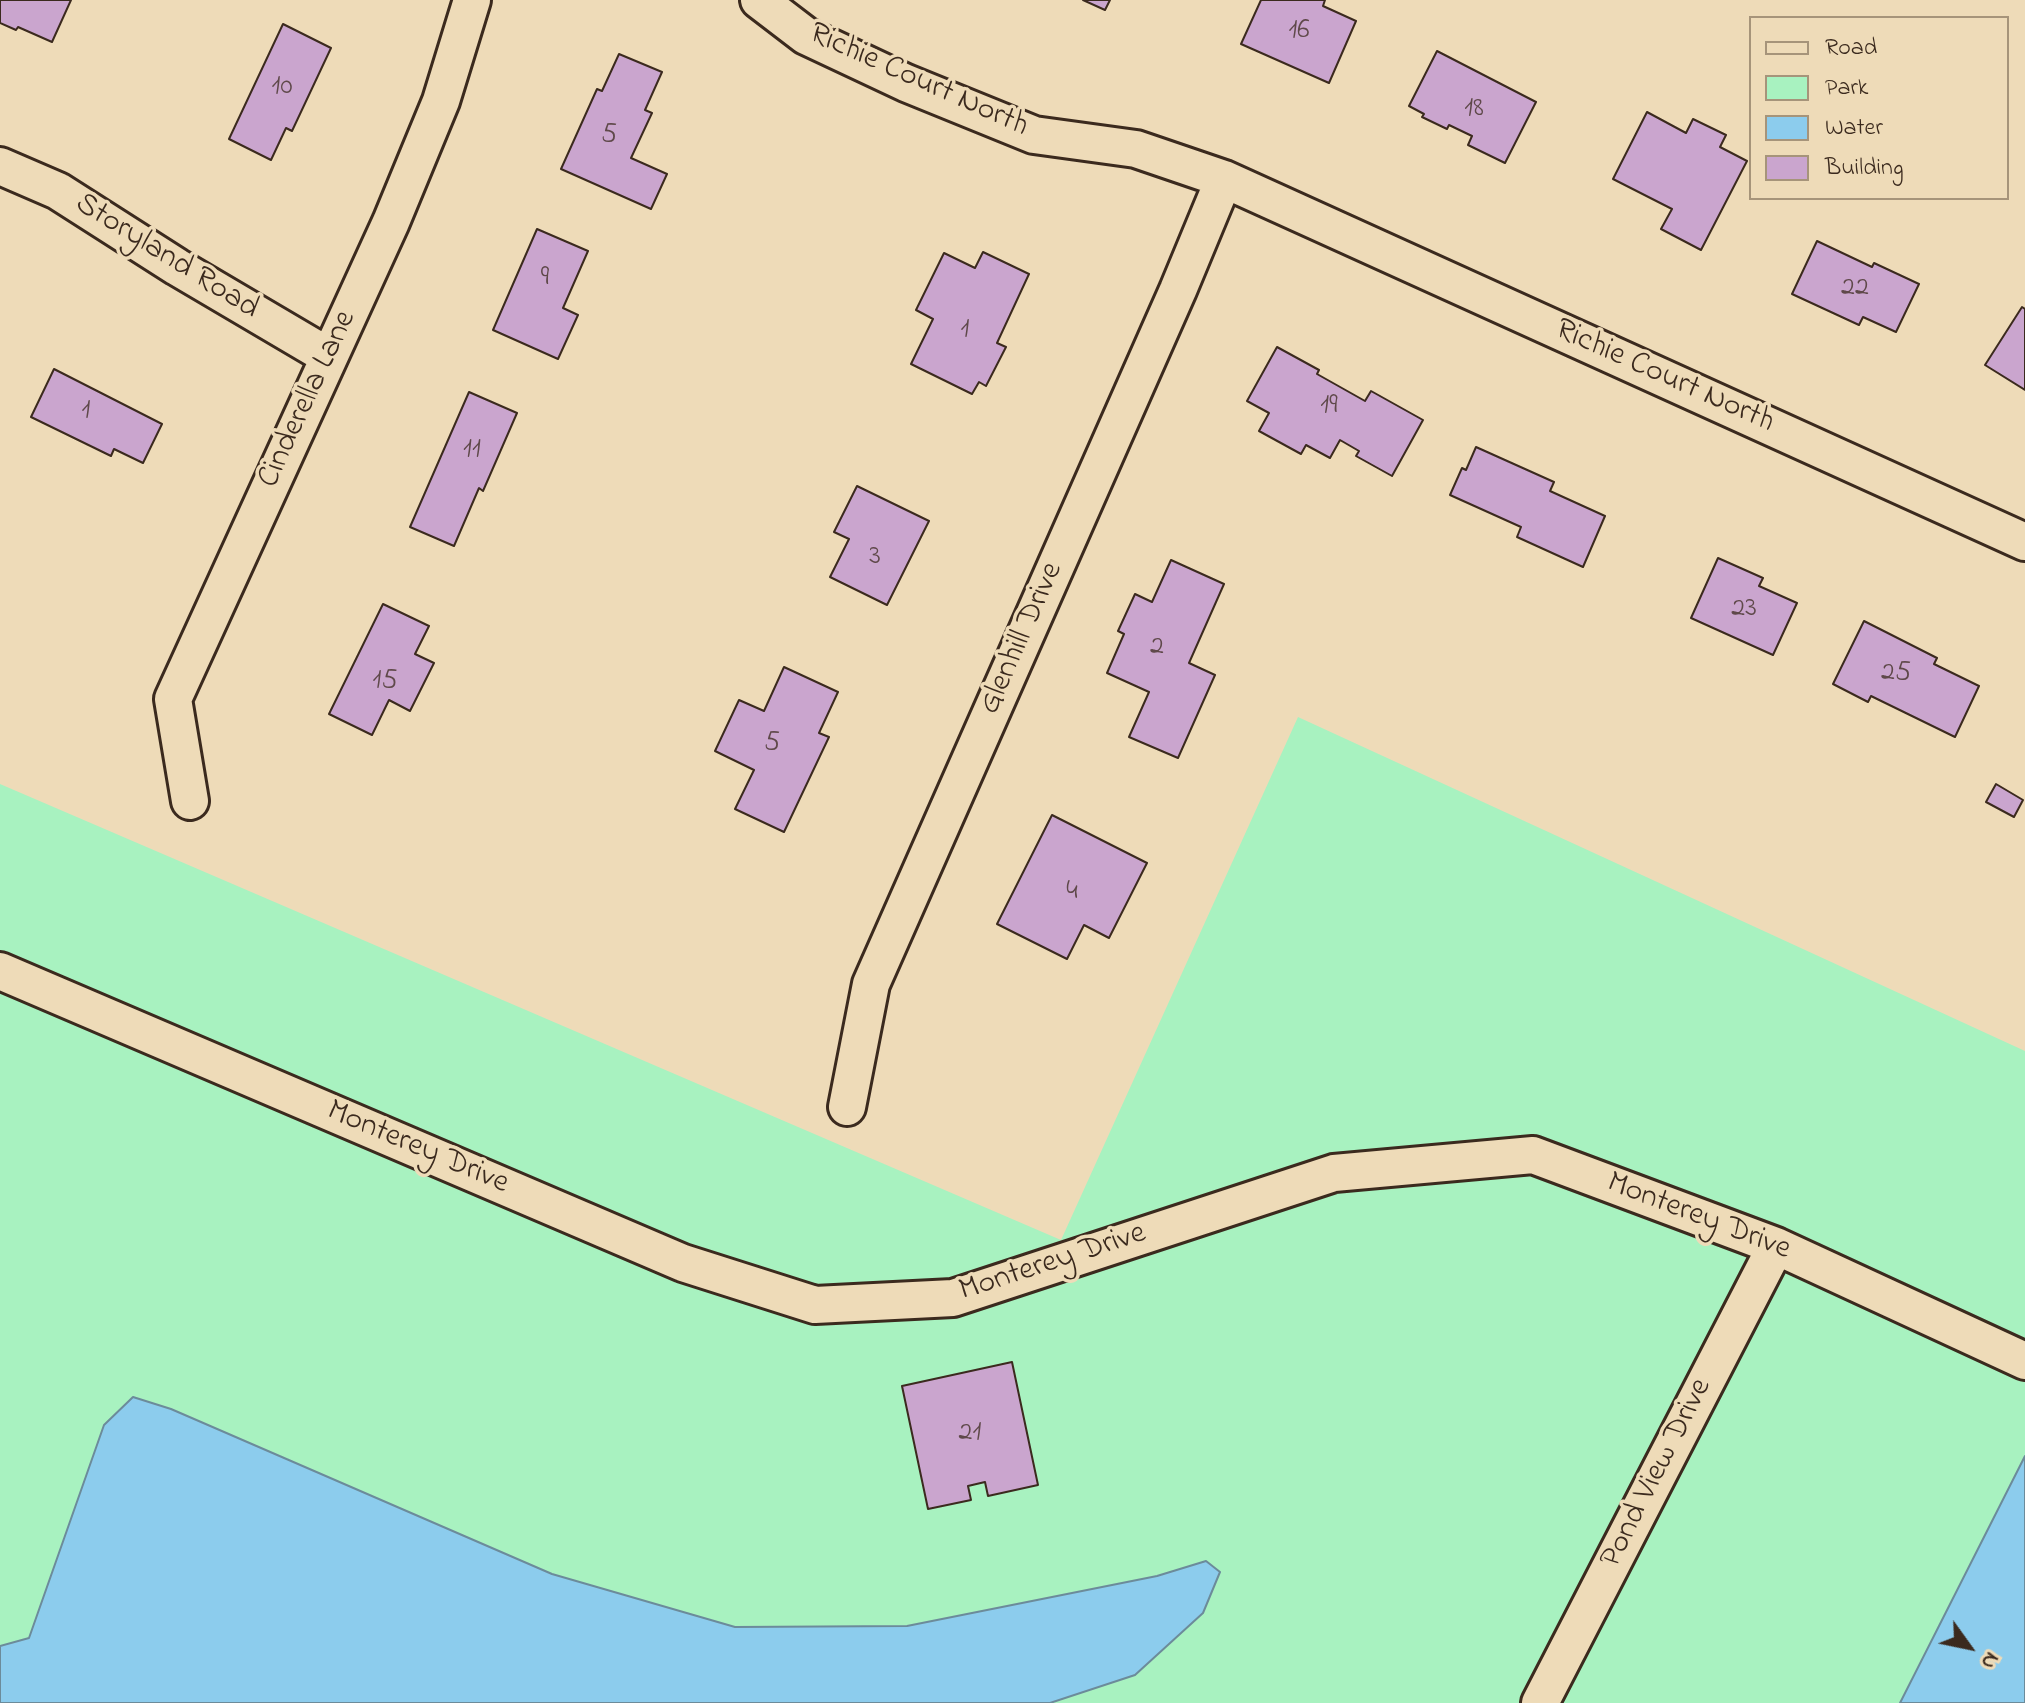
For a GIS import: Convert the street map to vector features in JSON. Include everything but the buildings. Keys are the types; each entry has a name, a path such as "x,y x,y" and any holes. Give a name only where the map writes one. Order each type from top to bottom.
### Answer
{"street":[{"name":"Cinderella Lane","path":"190,801 173,699 391,222 441,101 472,0"},
{"name":"Richie Court North","path":"759,0 806,36 906,83 1034,135 1136,149 1224,179 2025,542"},
{"name":"Storyland Road","path":"0,166 58,191 177,267 328,356"},
{"name":"Glenhill Drive","path":"847,1107 871,984 1178,290 1224,179"},
{"name":"Monterey Drive","path":"0,971 683,1263 815,1305 953,1298 1334,1173 1533,1155 1776,1246 2025,1361"},
{"name":"Pond View Drive","path":"1540,1703 1776,1246"}],"green space":[{"path":"1298,717 2025,1051 2025,1703 0,1703 0,784 1061,1240"}],"water":[{"path":"133,1397 171,1409 552,1574 735,1627 907,1626 1157,1576 1206,1561 1220,1572 1203,1613 1135,1675 1050,1703 0,1703 0,1646 29,1638 104,1425"},
{"path":"2025,1456 2025,1703 1900,1703"}]}
